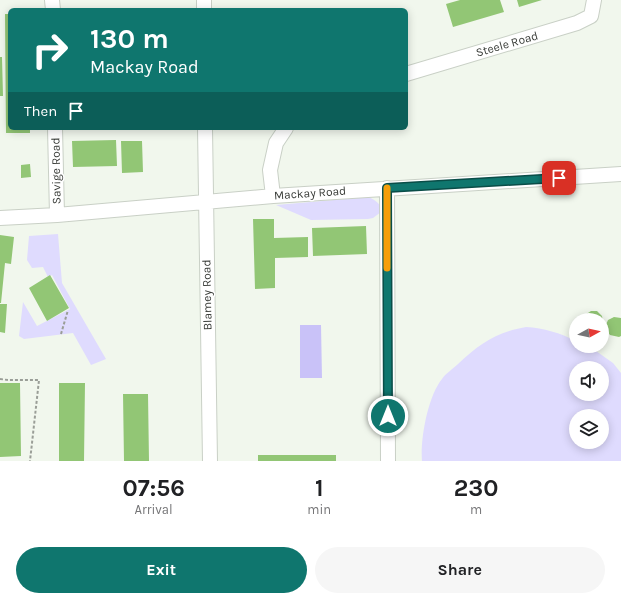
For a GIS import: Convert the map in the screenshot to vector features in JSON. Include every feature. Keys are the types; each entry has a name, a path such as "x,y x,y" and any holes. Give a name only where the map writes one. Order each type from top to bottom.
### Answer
{"street":[{"name":"Steele Road","path":"408,73 577,23 591,16 594,0"},
{"name":"Savige Road","path":"55,130 57,215"},
{"name":"Blamey Road","path":"204,130 210,461"},
{"path":"272,196 270,170 276,143 285,130"},
{"name":"Mackay Road","path":"0,218 57,215 272,196 621,174"},
{"path":"387,188 388,461"}],"path":[{"path":"61,334 68,310"},
{"path":"0,378 8,380 39,380 30,461"}],"shaded area":[{"path":"369,197 379,204 381,212 373,218 368,219 311,220 276,205"},
{"path":"58,234 62,283 106,359 91,365 73,333 24,339 19,336 23,302 37,326 70,309 52,275 48,277 43,267 32,268 27,260 29,236"},
{"path":"300,325 321,325 322,378 300,378"},
{"path":"526,327 552,331 569,338 569,353 599,353 613,363 621,373 621,461 422,461 422,441 426,418 433,396 442,379 473,350 506,332"}],"building":[{"path":"460,0 500,0 504,12 453,27 446,4"},
{"path":"517,0 542,0 519,7"},
{"path":"5,14 8,14 8,130 30,130 30,133 6,133"},
{"path":"0,57 2,57 3,96 0,96"},
{"path":"116,140 117,166 73,167 72,141"},
{"path":"121,141 142,141 143,172 122,173"},
{"path":"30,164 31,177 21,178 21,165"},
{"path":"253,219 274,219 274,238 308,237 308,257 275,258 275,288 255,289"},
{"path":"366,226 367,254 313,256 312,228"},
{"path":"0,235 14,237 11,264 5,263 1,303 0,303"},
{"path":"50,275 69,308 47,321 29,288"},
{"path":"0,304 7,304 5,333 0,332"},
{"path":"591,311 597,311 599,313 588,313"},
{"path":"614,317 621,318 621,336 619,337 609,334 609,320"},
{"path":"0,383 20,383 21,456 0,457"},
{"path":"59,383 85,383 84,461 59,461"},
{"path":"123,394 148,394 149,461 124,461"},
{"path":"258,455 336,455 336,461 258,461"}],"slow traffic":[{"path":"387,188 387,268"}],"route":[{"path":"388,416 387,188 559,178"}]}
